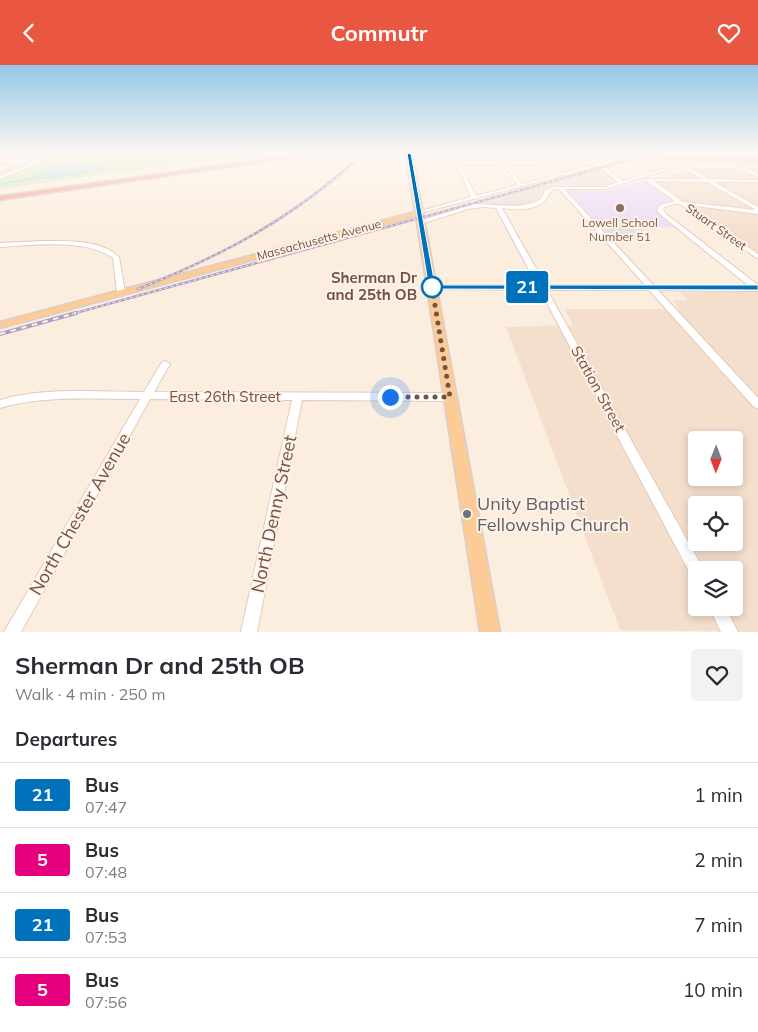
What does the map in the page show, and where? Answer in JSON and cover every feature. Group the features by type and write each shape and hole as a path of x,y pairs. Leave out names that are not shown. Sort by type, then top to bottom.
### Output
{"highway":[{"path":"0,193 94,180"},
{"path":"0,197 122,180"}],"main road":[{"path":"413,180 490,632"},
{"name":"Massachusetts Avenue","path":"0,325 121,292 420,217"}],"street":[{"path":"466,180 474,198"},
{"path":"517,180 521,186"},
{"name":"Massachusetts Avenue","path":"420,217 474,198 540,180"},
{"path":"619,180 622,183"},
{"path":"420,217 478,206 499,208 533,205 543,200 547,190 559,187 597,189 630,180"},
{"name":"Stuart Street","path":"650,180 758,257"},
{"path":"676,180 758,181"},
{"path":"708,181 758,211"},
{"path":"559,187 758,404"},
{"path":"757,288 661,212 660,208 664,205 680,203 758,211"},
{"name":"Station Street","path":"499,208 691,561"},
{"path":"0,245 90,245 108,250 116,257 121,292"},
{"path":"432,287 757,288"},
{"name":"North Chester Avenue","path":"12,632 148,397 165,364"},
{"name":"East 26th Street","path":"0,404 16,399 74,395 148,397 450,397"},
{"name":"North Denny Street","path":"250,632 298,397"},
{"path":"721,616 730,632"}],"shaded area":[{"path":"559,180 617,182 594,188 566,185 548,187 542,191 539,199 533,203 513,207 470,205"},
{"path":"679,180 758,180 758,253 655,182 681,182"},
{"name":"Lowell School Number 51","path":"636,182 647,182 672,200 660,204 656,210 675,227 638,227 645,234 609,235 567,190 603,191"},
{"path":"679,291 758,292 758,632 620,630 506,327 573,325 564,309 680,309 673,301 688,300"}],"green space":[{"path":"0,180 59,180 0,189"},
{"path":"610,220 647,220 649,222 644,225 628,224 634,231 609,231 601,225 614,224"}],"railway":[{"path":"138,289 229,248 284,216 333,180"},
{"path":"72,314 555,180"},
{"path":"0,334 76,313"}],"bus line":[{"name":"21","path":"414,180 432,287 758,288"}],"place":[{"name":"Lowell School Number 51","path":"620,208"},
{"name":"Sherman Dr and 25th OB","path":"432,287"},
{"name":"Unity Baptist Fellowship Church","path":"467,514"}],"route":[{"path":"390,397 450,397 432,287"}]}
